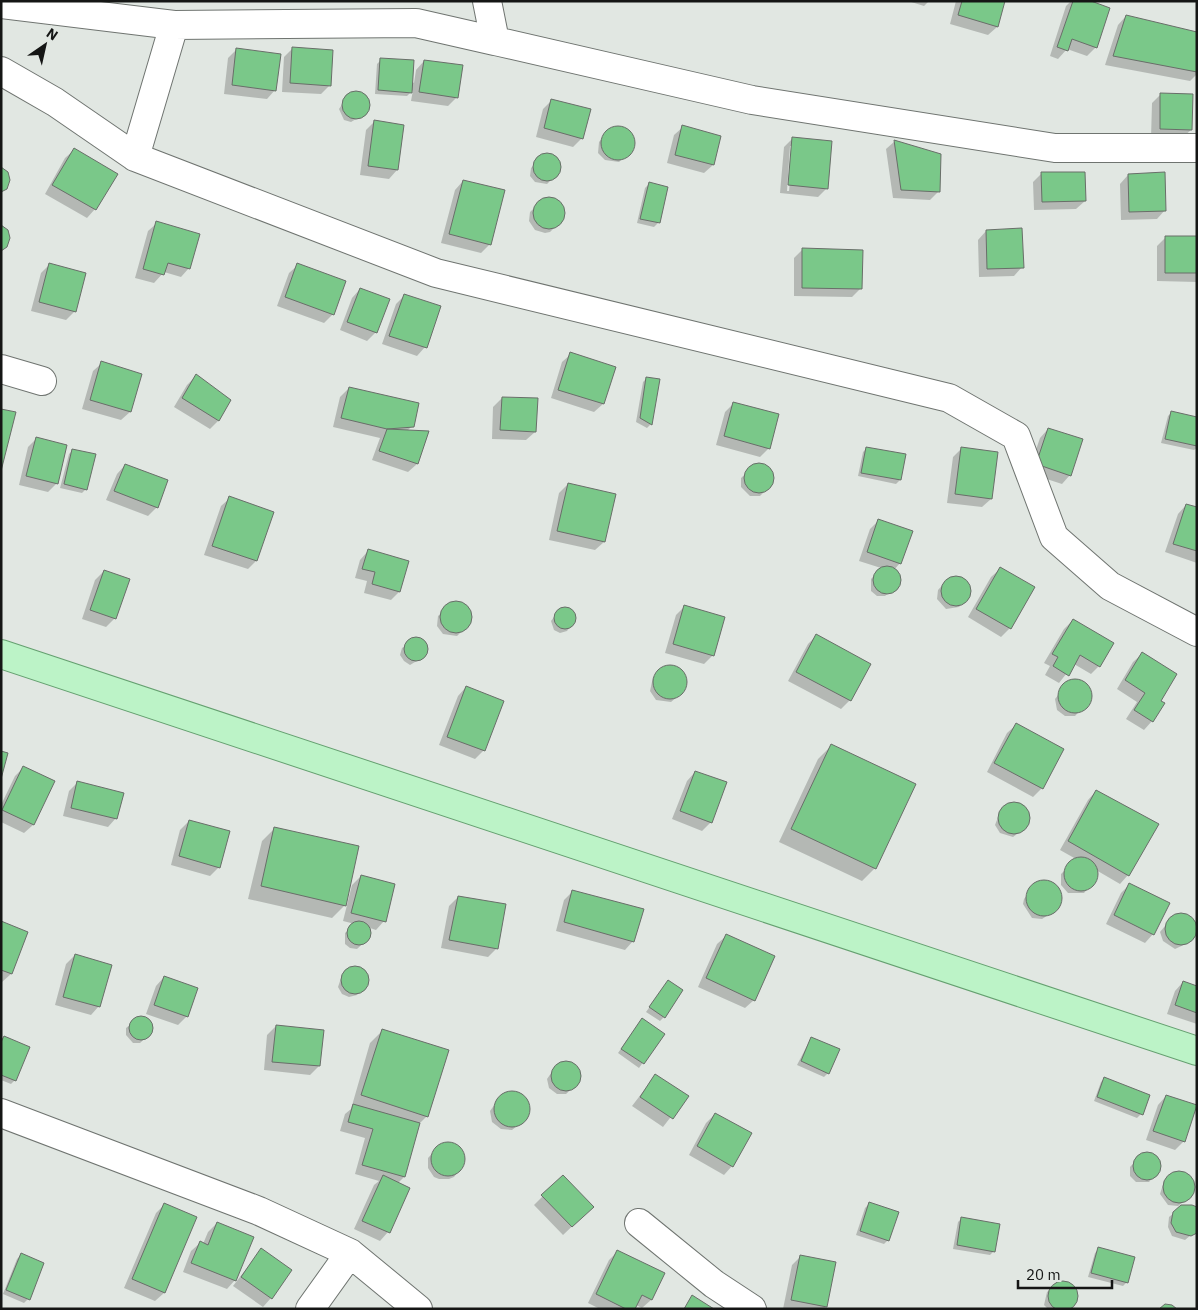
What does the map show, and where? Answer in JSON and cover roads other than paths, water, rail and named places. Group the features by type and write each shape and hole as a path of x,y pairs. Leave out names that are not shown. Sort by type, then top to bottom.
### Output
{"main road":[{"path":"1,654 1197,1051"}],"street":[{"path":"487,1 496,41"},
{"path":"1,4 174,25 416,23 752,100 1056,148 1197,148"},
{"path":"135,157 174,25"},
{"path":"1,72 55,102 135,157 436,273 949,398 1016,436 1054,537 1110,586 1197,632"},
{"path":"1,369 42,381"},
{"path":"1,1113 259,1210 350,1253 418,1309"},
{"path":"639,1223 714,1284 752,1309"},
{"path":"310,1309 350,1253"}]}
